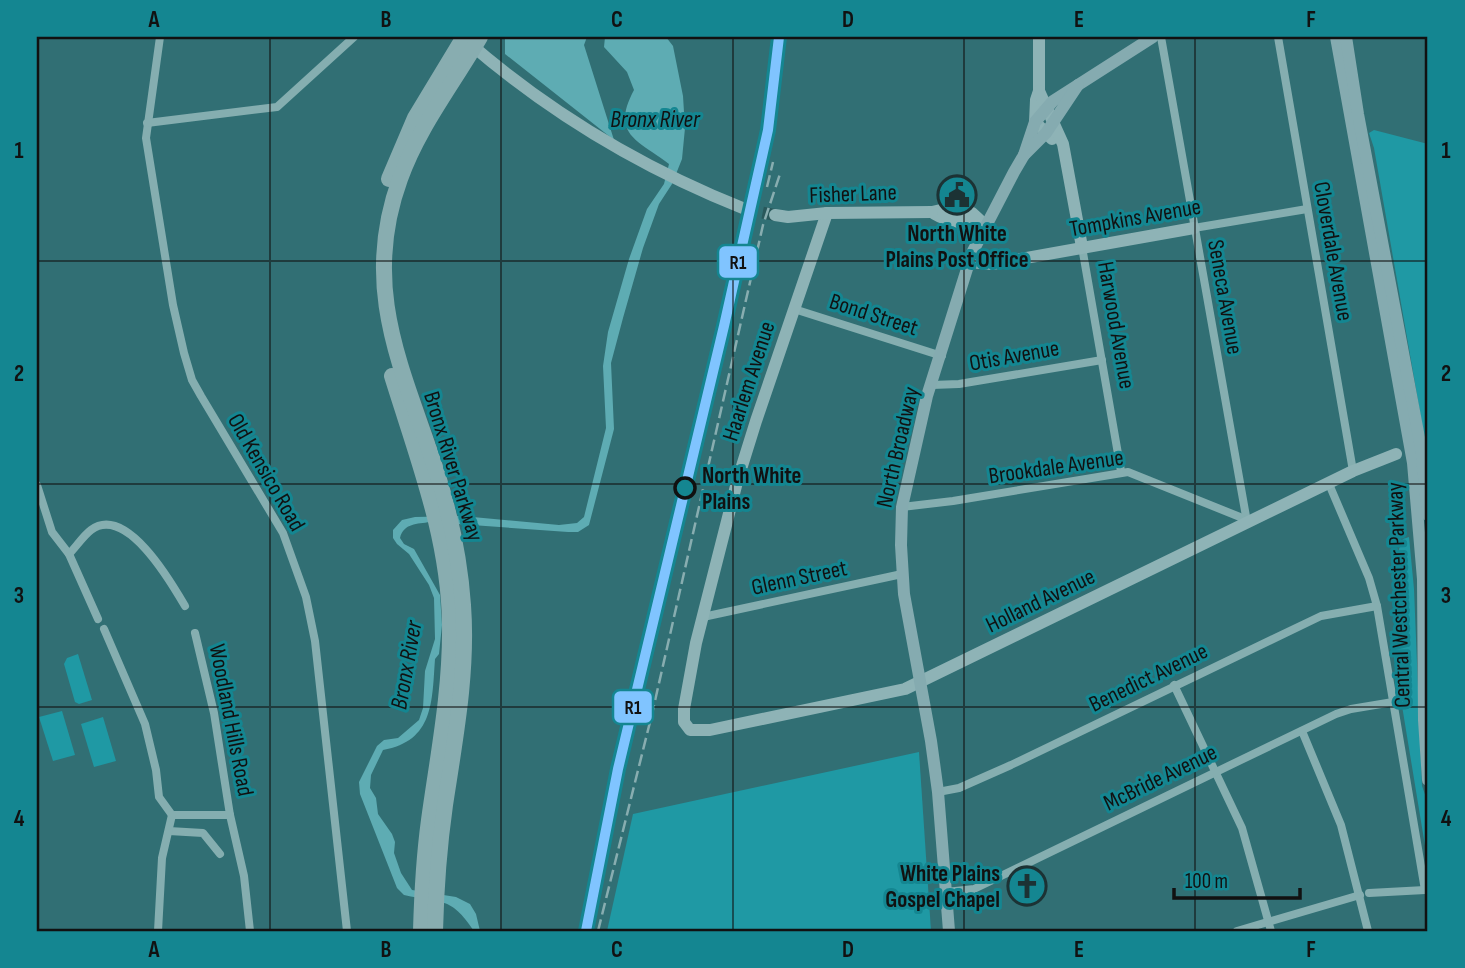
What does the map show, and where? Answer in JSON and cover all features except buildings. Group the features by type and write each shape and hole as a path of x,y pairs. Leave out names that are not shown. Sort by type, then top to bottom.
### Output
{"highway":[{"name":"Bronx River Parkway","path":"421,931 429,907 428,828 450,654 446,533 440,506 381,341 375,296 374,256 382,204 399,152 419,111 469,39"},
{"name":"Bronx River Parkway","path":"429,907 435,931"}],"main road":[{"name":"North Broadway","path":"1024,155 1035,122 1062,94 1153,37"},
{"name":"Central Westchester Parkway","path":"1336,37 1413,463 1422,566 1424,720 1428,780"},
{"name":"Central Westchester Parkway","path":"1346,37 1421,448 1428,515"},
{"name":"North Broadway","path":"949,931 938,792 904,594 902,507 916,439 969,262 985,225 1024,155 1053,123 1078,85"}],"street":[{"name":"Old Kensico Road","path":"160,37 146,138 173,305 192,380 283,533 306,597 315,641 347,931"},
{"path":"147,123 277,107 354,37"},
{"path":"1039,37 1039,91 1035,122 1053,123 1063,144"},
{"name":"Seneca Avenue","path":"1161,37 1247,522"},
{"name":"Cloverdale Avenue","path":"1278,37 1353,471"},
{"path":"469,39 575,124 636,159 745,209"},
{"name":"Harwood Avenue","path":"1039,91 1053,123 1064,130 1063,144 1121,471"},
{"name":"Fisher Lane","path":"775,215 788,217 827,213 932,212 945,209 972,213 985,225"},
{"name":"Tompkins Avenue","path":"969,262 992,264 1307,209"},
{"name":"Haarlem Avenue","path":"686,727 684,709 703,617 737,482 827,213"},
{"name":"Bond Street","path":"794,309 942,356"},
{"name":"Otis Avenue","path":"932,385 959,384 1101,360"},
{"name":"Holland Avenue","path":"686,727 698,732 905,689 1353,471 1396,454"},
{"name":"Brookdale Avenue","path":"902,507 953,502 1121,471 1134,473 1240,516 1247,522"},
{"path":"1329,484 1369,578 1377,606 1425,890 1369,893"},
{"path":"37,485 52,532 69,554 98,619"},
{"path":"69,554 92,529 105,524 114,525 125,530 146,549 186,606"},
{"name":"Glenn Street","path":"703,617 902,574"},
{"name":"Benedict Avenue","path":"938,792 959,789 1321,616 1377,606"},
{"path":"104,629 145,724 156,770 159,797 172,815 162,858 158,931"},
{"name":"Woodland Hills Road","path":"195,633 214,713 230,815 244,876 250,931"},
{"path":"1174,685 1248,844 1271,931"},
{"name":"McBride Avenue","path":"946,892 974,889 1351,709 1393,702"},
{"path":"1302,731 1341,824 1368,931"},
{"name":"Woodland Hills Road","path":"172,815 230,815"},
{"path":"200,815 203,833 220,854"},
{"path":"169,831 203,833"},
{"path":"1237,931 1360,895"}],"shaded area":[{"path":"1374,130 1428,144 1428,458 1374,148 1369,133"},
{"path":"1409,537 1414,589 1422,786 1428,803 1428,864 1394,657 1396,639 1403,623 1399,549 1403,539"},
{"path":"78,654 92,700 79,704 75,702 64,664 67,658"},
{"path":"62,711 75,755 53,761 39,717"},
{"path":"103,717 116,761 94,767 81,724"},
{"path":"919,752 931,931 607,931 633,814"}],"water":[{"path":"505,37 587,37 584,45 614,140 505,54"},
{"name":"Bronx River","path":"605,37 666,37 673,46 683,96 685,128 682,159 672,184 659,204 643,248 611,363 614,429 589,525 578,532 568,532 430,522 408,527 400,538 404,544 414,549 440,595 442,625 439,654 435,659 433,690 427,717 412,738 383,750 371,775 370,788 376,798 378,814 395,842 394,853 401,873 412,890 456,897 470,904 476,914 480,931 474,931 466,919 451,906 404,895 397,888 360,794 359,782 377,746 384,740 398,738 419,720 423,708 425,671 435,639 434,598 429,585 409,554 393,538 393,530 402,520 415,517 462,516 559,525 577,523 584,517 606,428 603,366 608,332 647,209 664,184 669,164 638,142 626,127 627,105 634,90 627,72 604,47"}],"tunnel":[{"path":"745,209 775,215"}],"railway":[{"path":"767,187 773,162"},
{"path":"598,931 652,714 763,225 780,174"}],"transit line":[{"name":"R1","path":"586,931 618,769 768,130 779,37"}],"place":[{"name":"North White Plains Post Office","path":"957,195"},
{"name":"North White Plains","path":"685,488"},
{"name":"White Plains Gospel Chapel","path":"1027,886"}]}
